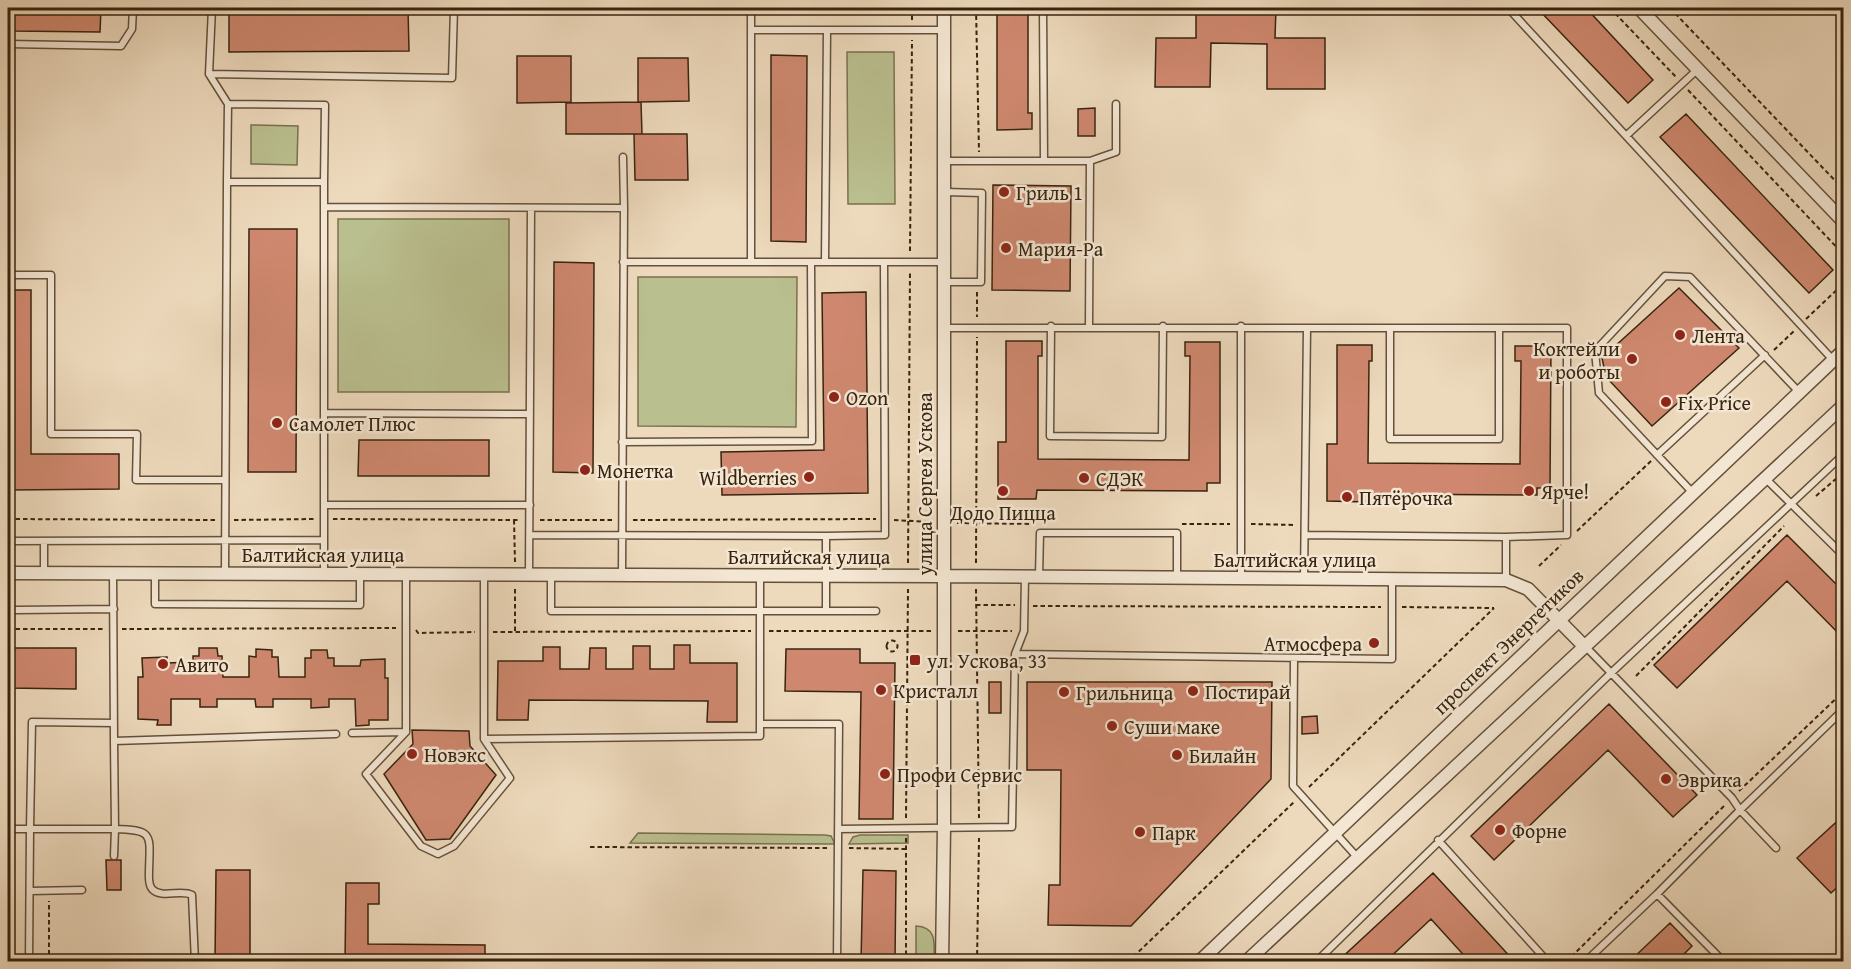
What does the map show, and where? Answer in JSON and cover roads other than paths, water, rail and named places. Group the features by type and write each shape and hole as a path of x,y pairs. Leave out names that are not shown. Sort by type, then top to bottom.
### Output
{"street":[{"name":"улица Сергея Ускова","path":"942,962 944,8"},
{"path":"1639,8 1844,222"},
{"name":"проспект Энергетиков","path":"1199,962 1844,350"},
{"path":"1246,962 1844,405"},
{"name":"Балтийская улица","path":"8,573 908,575 1506,580 1528,589 1584,646"}],"lane":[{"path":"8,44 121,46 132,29 133,8"},
{"path":"212,8 209,74 228,104 225,574"},
{"path":"209,74 452,78 454,8"},
{"path":"751,8 751,262"},
{"path":"1043,8 1044,161"},
{"path":"1508,8 1833,360"},
{"path":"751,30 944,30"},
{"path":"825,262 827,30"},
{"path":"1627,135 1698,69"},
{"path":"228,104 325,105 324,574"},
{"path":"945,160 1090,161 1116,152 1116,104"},
{"path":"622,575 623,157"},
{"path":"1089,326 1090,161"},
{"path":"227,182 324,182"},
{"path":"944,282 981,282 982,193 945,192"},
{"path":"324,207 624,208"},
{"path":"529,575 531,208"},
{"path":"623,262 944,262"},
{"path":"622,442 812,441 811,262"},
{"path":"530,535 885,535 884,262"},
{"path":"8,275 51,275 51,434 136,434 136,480 225,480"},
{"path":"1692,492 1599,393 1595,351 1665,276 1690,278 1799,392"},
{"path":"1051,326 1050,436 1162,437 1163,326"},
{"path":"944,328 1051,326 1567,328 1567,535 1506,537 1305,535"},
{"path":"1241,326 1241,578"},
{"path":"1304,579 1307,328"},
{"path":"1390,328 1390,439 1499,439 1499,328"},
{"path":"1657,454 1765,355"},
{"path":"324,413 530,414"},
{"path":"1316,962 1611,673 1844,454"},
{"path":"1764,478 1800,510 1844,556"},
{"path":"324,505 530,505"},
{"path":"1039,576 1040,533 1177,534 1177,578"},
{"path":"826,536 826,611"},
{"path":"1506,537 1506,580"},
{"path":"8,541 324,540"},
{"path":"44,541 44,573"},
{"path":"113,573 114,856"},
{"path":"155,574 155,604 360,605 360,574"},
{"path":"406,574 406,732 366,774 421,846 438,854 454,846 510,778 484,739 484,574"},
{"path":"551,575 551,611 876,611"},
{"path":"484,739 760,736 760,575"},
{"path":"838,829 1012,826 1015,654 1024,631 1025,577"},
{"path":"1015,654 1392,659 1392,579"},
{"path":"16,610 114,609"},
{"path":"1584,646 1732,798 1740,810 1776,848"},
{"path":"1294,658 1293,786 1357,857"},
{"path":"1585,962 1844,709"},
{"path":"29,962 32,722 114,723"},
{"path":"760,724 839,724 837,962"},
{"path":"352,733 406,732"},
{"path":"114,741 336,734"},
{"path":"8,829 140,830 150,840 149,882 153,889 158,893 192,895 195,962"},
{"path":"1438,840 1548,962"},
{"path":"30,891 82,890"},
{"path":"1657,894 1722,960 1720,962"}],"place":[{"name":"Гриль 1","path":"1004,192"},
{"name":"Мария-Ра","path":"1006,248"},
{"name":"Лента","path":"1680,335"},
{"name":"Коктейли и роботы","path":"1632,359"},
{"name":"Ozon","path":"834,397"},
{"name":"Fix Price","path":"1666,402"},
{"name":"Самолет Плюс","path":"277,423"},
{"name":"Монетка","path":"585,470"},
{"name":"Wildberries","path":"809,477"},
{"name":"СДЭК","path":"1084,478"},
{"name":"Додо Пицца","path":"1003,491"},
{"name":"Ярче!","path":"1529,491"},
{"name":"Пятёрочка","path":"1347,497"},
{"name":"Атмосфера","path":"1374,643"},
{"name":"ул. Ускова, 33","path":"915,660"},
{"name":"Авито","path":"163,664"},
{"name":"Кристалл","path":"881,690"},
{"name":"Постирай","path":"1193,691"},
{"name":"Грильница","path":"1064,692"},
{"name":"Суши маке","path":"1112,726"},
{"name":"Новэкс","path":"412,754"},
{"name":"Билайн","path":"1177,755"},
{"name":"Профи Сервис","path":"885,774"},
{"name":"Эврика","path":"1666,779"},
{"name":"Форне","path":"1500,830"},
{"name":"Парк","path":"1140,832"}]}
